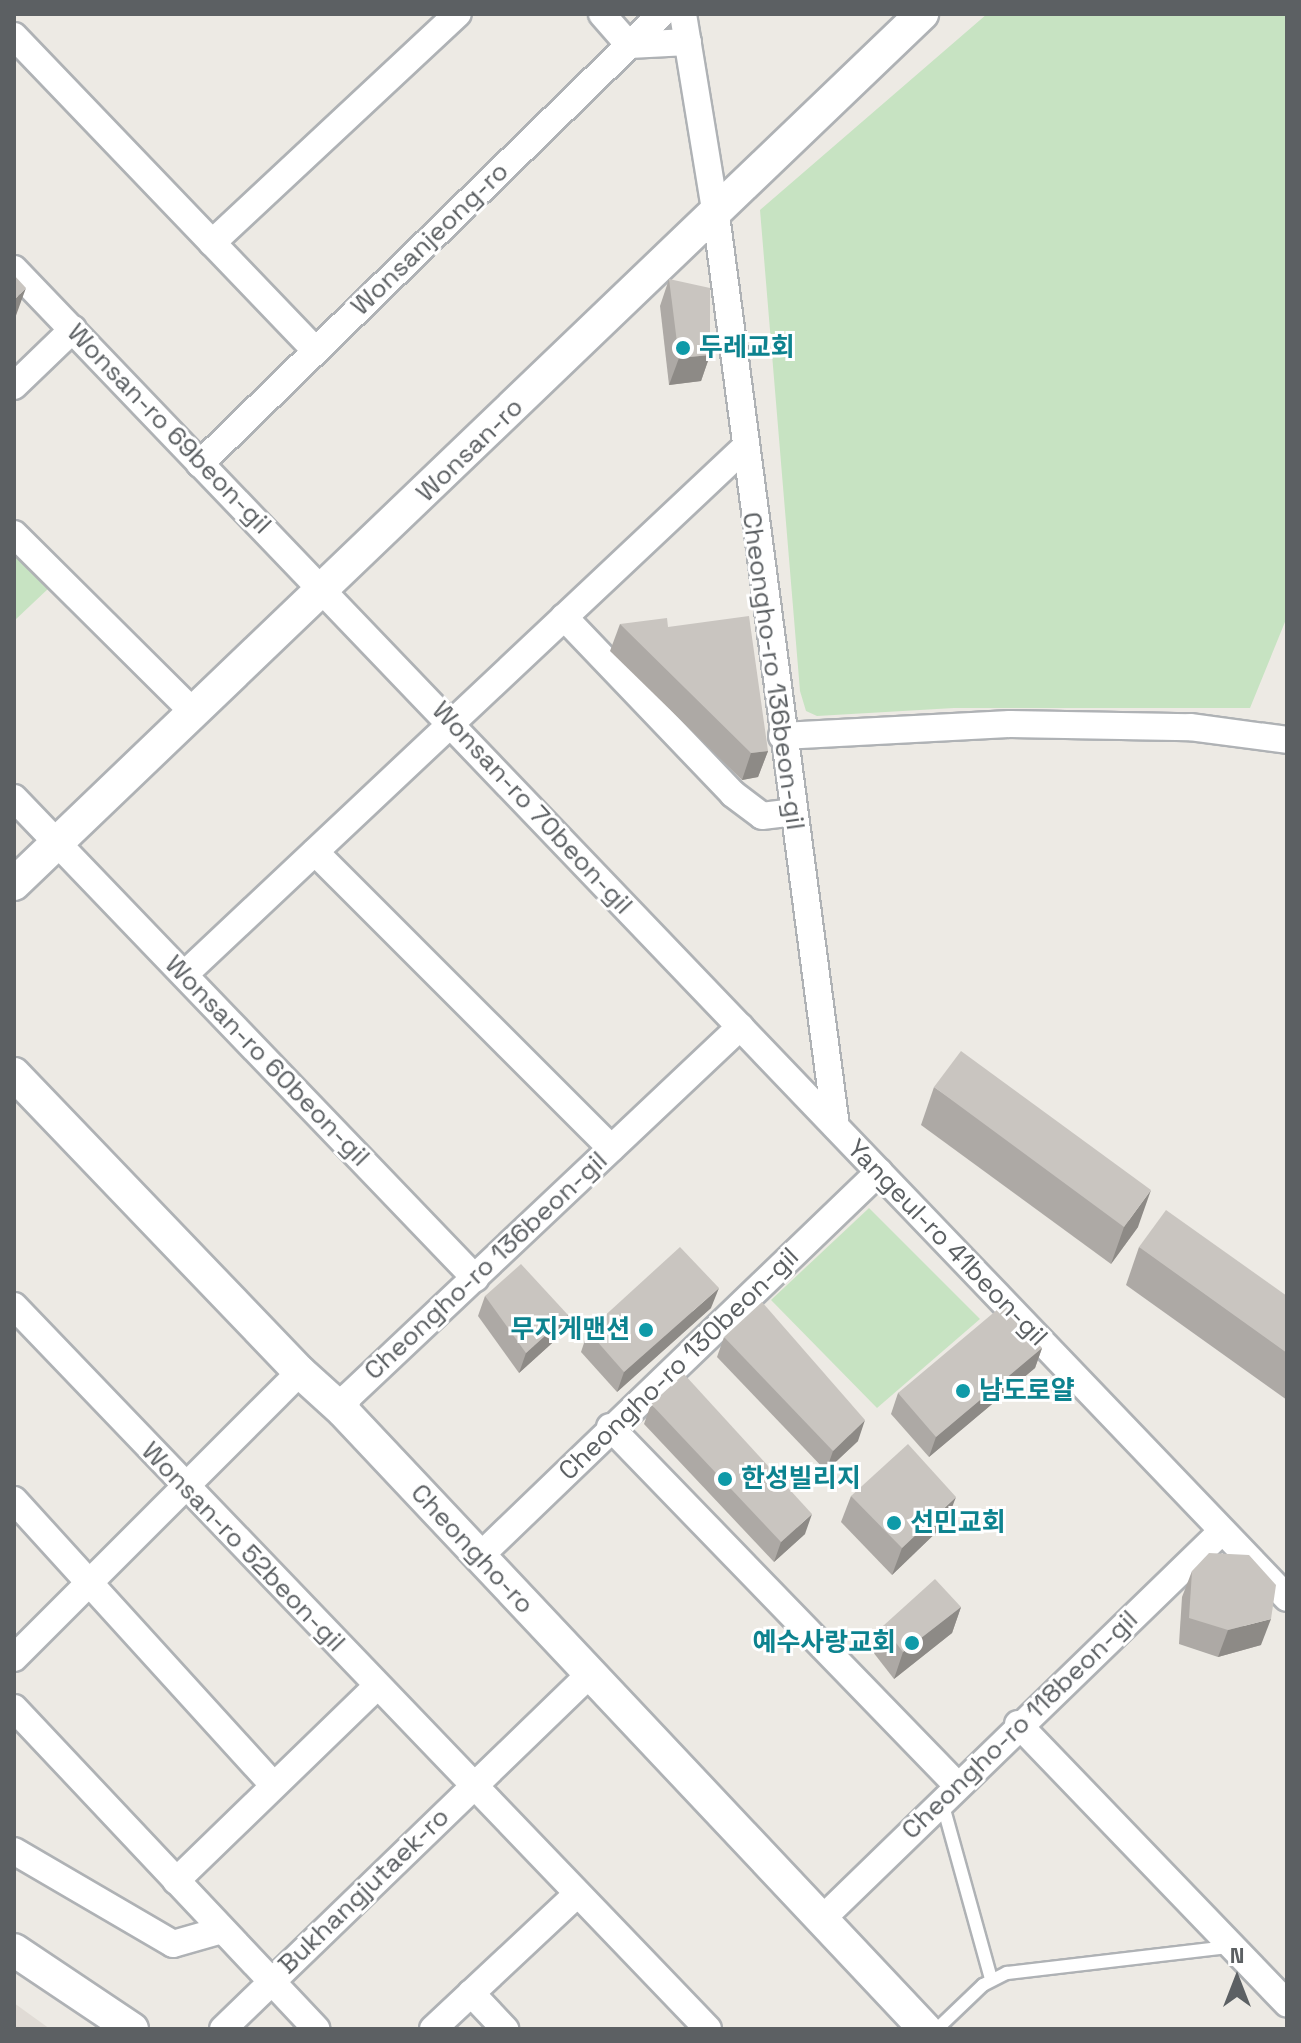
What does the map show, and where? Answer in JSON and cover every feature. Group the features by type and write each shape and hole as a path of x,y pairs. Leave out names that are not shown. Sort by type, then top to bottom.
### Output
{"street":[{"path":"212,243 458,14"},
{"path":"602,14 629,45 688,42"},
{"name":"Wonsanjeong-ro","path":"200,464 661,14"},
{"name":"Cheongho-ro 136beon-gil","path":"683,14 716,215 743,449 836,1126"},
{"name":"Wonsan-ro","path":"14,884 59,845 922,14"},
{"path":"14,36 316,351"},
{"name":"Wonsan-ro 69beon-gil","path":"14,269 324,589"},
{"path":"14,386 73,329"},
{"path":"185,974 743,449"},
{"path":"14,534 195,714"},
{"name":"Wonsan-ro 70beon-gil","path":"324,589 740,1027"},
{"path":"564,617 733,794 762,816 793,812"},
{"path":"782,736 1010,724 1190,727 1287,740"},
{"name":"Wonsan-ro 60beon-gil","path":"14,798 475,1278"},
{"path":"315,852 611,1148"},
{"name":"Cheongho-ro 136beon-gil","path":"343,1411 349,1396 740,1027"},
{"name":"Yangeul-ro 41beon-gil","path":"740,1027 1287,1598"},
{"name":"Cheongho-ro","path":"14,1074 300,1372 343,1411 925,2029"},
{"name":"Cheongho-ro 130beon-gil","path":"480,1556 610,1427 879,1172"},
{"name":"Wonsan-ro 52beon-gil","path":"14,1306 576,1895 708,2029"},
{"path":"14,1658 188,1489 300,1372"},
{"path":"610,1427 949,1792"},
{"path":"14,1500 273,1785"},
{"name":"Cheongho-ro 118beon-gil","path":"820,1921 1018,1724 1222,1531"},
{"name":"Bukhangjutaek-ro","path":"14,1708 270,1981 589,1675"},
{"path":"176,1881 377,1686"},
{"path":"1018,1724 1287,2004"},
{"path":"14,1851 173,1944 222,1930"},
{"path":"433,2029 576,1895"},
{"path":"14,1950 132,2029"},
{"path":"223,2029 270,1981 317,2029"},
{"path":"471,1993 505,2029"}],"lane":[{"path":"949,1792 991,1979"},
{"path":"937,2029 991,1979 1230,1947"}],"shaded area":[{"path":"14,2003 50,2029 14,2029"}],"green space":[{"path":"987,14 1287,14 1287,617 1250,708 954,708 817,716 806,711 800,691 760,210"},
{"path":"14,549 50,587 14,621"},
{"path":"869,1208 980,1319 877,1408 771,1300"}],"building":[{"path":"14,275 26,288 14,300"},
{"path":"669,279 710,288 710,355 679,358"},
{"path":"749,616 768,751 751,753 620,624 667,618 668,627"},
{"path":"961,1051 1151,1190 1124,1227 934,1087"},
{"path":"1166,1210 1287,1296 1287,1353 1139,1247"},
{"name":"무지게맨션","path":"680,1247 719,1288 624,1372 588,1331"},
{"path":"521,1264 568,1315 526,1353 485,1296"},
{"path":"762,1302 865,1420 833,1451 724,1337"},
{"name":"남도로얄","path":"1004,1304 1042,1348 936,1437 898,1393"},
{"path":"684,1374 812,1514 781,1542 651,1404"},
{"path":"908,1444 956,1497 902,1548 851,1496"},
{"path":"1209,1553 1249,1555 1276,1585 1271,1619 1228,1630 1189,1618 1192,1571"},
{"path":"935,1579 961,1607 903,1652 883,1626"}],"place":[{"name":"두레교회","path":"683,348"},
{"name":"무지게맨션","path":"646,1330"},
{"name":"남도로얄","path":"963,1391"},
{"name":"한성빌리지","path":"725,1479"},
{"name":"선민교회","path":"894,1523"},
{"name":"예수사랑교회","path":"912,1643"}]}
